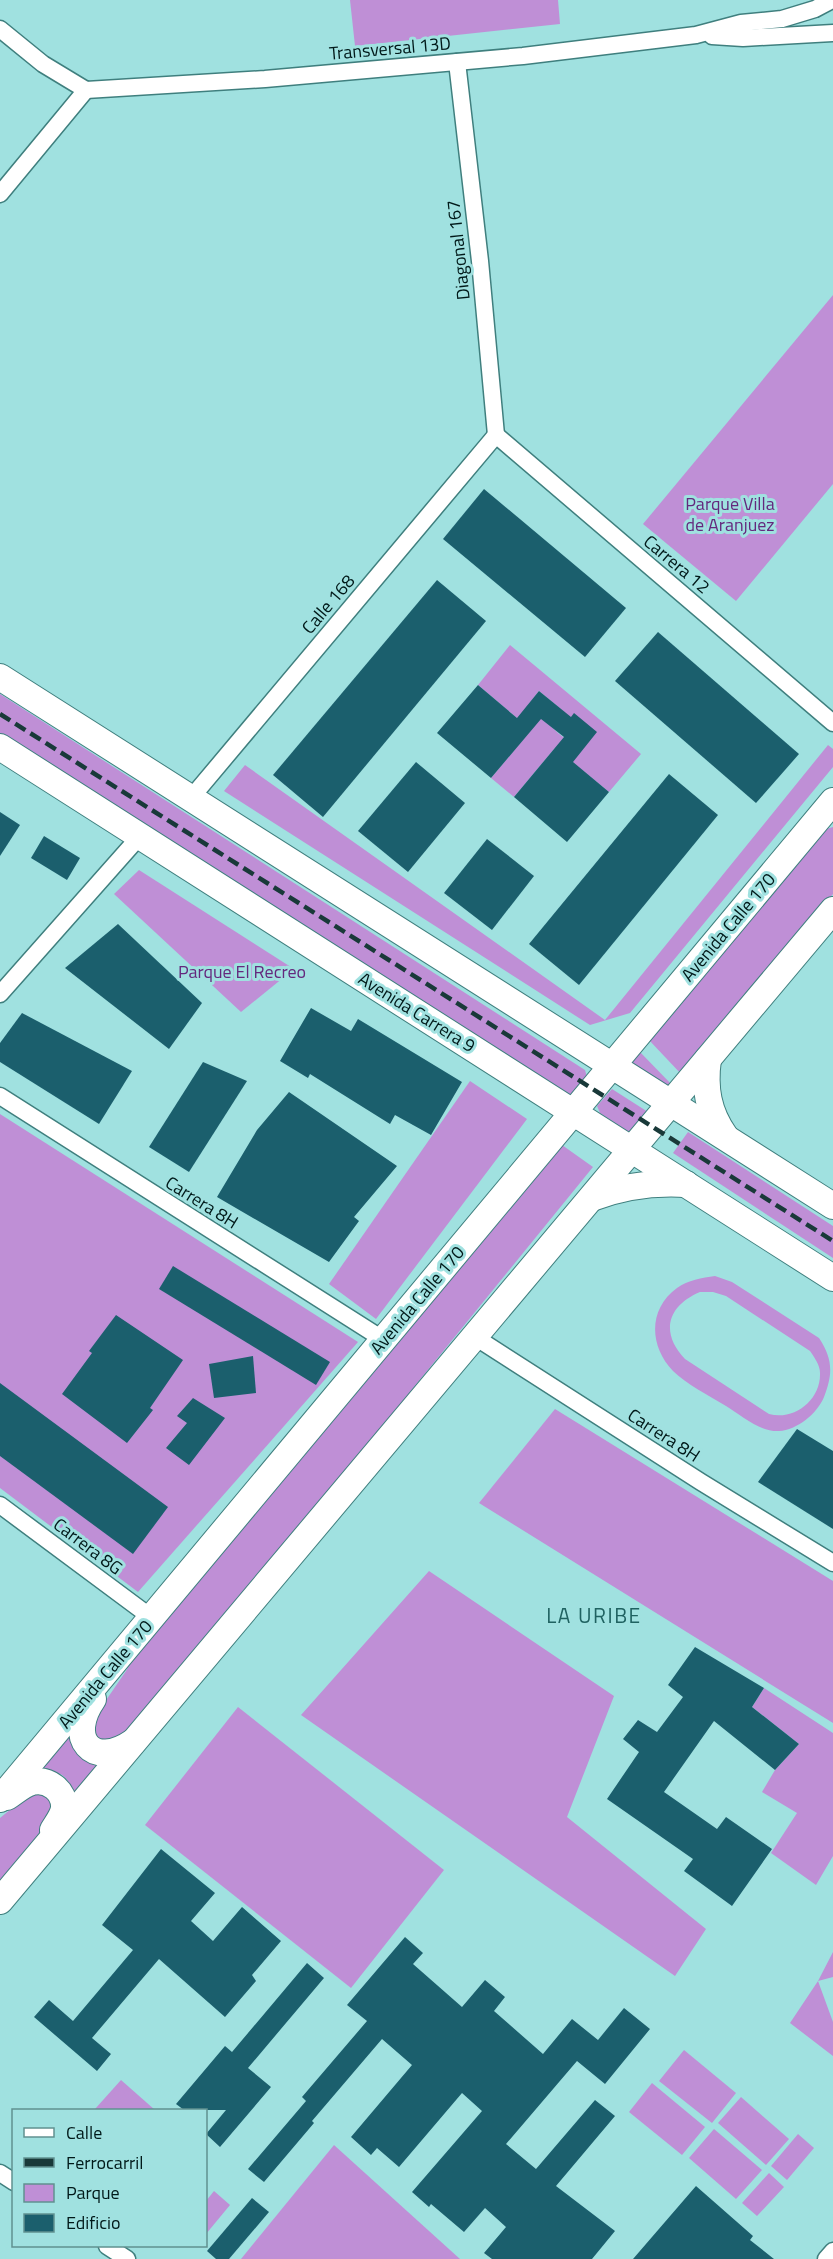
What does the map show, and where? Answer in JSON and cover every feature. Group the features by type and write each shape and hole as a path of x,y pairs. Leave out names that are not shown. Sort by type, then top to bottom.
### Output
{"main road":[{"path":"0,677 833,1206"},
{"name":"Avenida Carrera 9","path":"0,747 833,1278"},
{"name":"Avenida Calle 170","path":"0,1800 833,801"},
{"path":"796,846 816,826 833,820"},
{"path":"6,1894 833,910"},
{"path":"708,1059 706,1075 708,1103 715,1121 725,1136"},
{"path":"591,1198 644,1184 686,1184"},
{"path":"129,1646 87,1707 81,1727 87,1744 98,1752 107,1754 115,1752 135,1741"},
{"path":"0,1800 32,1782 43,1782 52,1785 63,1798 64,1809 59,1821 6,1894"}],"street":[{"path":"832,1 824,13 824,20 833,33"},
{"path":"696,34 741,23 782,19 832,1"},
{"path":"0,29 43,64 86,90 0,194"},
{"path":"696,34 743,38 833,33"},
{"name":"Transversal 13D","path":"86,90 265,79 457,62 696,34"},
{"name":"Diagonal 167","path":"457,62 480,261 496,435"},
{"name":"Carrera 12","path":"496,435 833,723"},
{"name":"Calle 168","path":"191,798 496,435"},
{"path":"0,994 140,836"},
{"name":"Carrera 8H","path":"0,1096 384,1340"},
{"name":"Carrera 8H","path":"475,1337 701,1482 833,1563"},
{"name":"Carrera 8G","path":"0,1505 152,1618"},
{"path":"109,2247 127,2259"},
{"path":"826,2259 833,2251"}],"green space":[{"path":"350,0 558,0 560,24 355,46"},
{"name":"Parque Villa de Aranjuez","path":"833,295 833,484 736,601 643,524"},
{"path":"510,645 641,754 609,792 555,748 514,797 491,778 531,730 478,685","holes":["539,691 562,710 581,751 558,733 529,704"]},
{"path":"0,694 585,1070 587,1077 575,1094 568,1095 0,735"},
{"path":"828,745 833,749 833,767 630,1013 590,1025 224,791 245,765 605,1020"},
{"path":"833,827 833,894 683,1076 648,1039 823,830"},
{"name":"Parque El Recreo","path":"139,870 294,969 241,1012 114,894"},
{"path":"639,1051 674,1087 671,1091 632,1069 631,1061"},
{"path":"470,1081 527,1119 376,1319 329,1284"},
{"path":"612,1089 648,1112 633,1132 626,1131 600,1113 597,1106"},
{"path":"0,1114 358,1342 138,1592 0,1488"},
{"path":"688,1132 833,1226 833,1258 673,1153"},
{"path":"562,1145 593,1167 414,1387 373,1443 129,1732 99,1745 87,1728 126,1671 140,1644"},
{"path":"715,1276 732,1282 819,1338 824,1346 829,1360 830,1374 824,1397 817,1409 806,1420 793,1428 772,1431 757,1426 685,1381 673,1371 659,1350 655,1328 661,1306 681,1285","holes":["700,1292 713,1292 726,1296 810,1351 819,1367 819,1383 811,1400 804,1406 788,1414 769,1414 685,1359 677,1349 670,1330 674,1312 689,1298"]},
{"path":"555,1409 833,1581 833,1723 479,1503"},
{"path":"429,1571 614,1696 567,1817 706,1929 675,1976 301,1715"},
{"path":"764,1688 833,1733 833,1856 816,1885 771,1853 797,1813 762,1792 775,1770 799,1744 752,1707"},
{"path":"238,1707 444,1870 351,1988 145,1825"},
{"path":"69,1729 70,1738 80,1755 90,1762 105,1767 76,1800 62,1775 52,1772 35,1773"},
{"path":"34,1790 54,1799 53,1815 18,1861 0,1890 0,1818"},
{"path":"833,1952 833,1977 818,1981"},
{"path":"818,1981 833,2022 833,2056 790,2023"},
{"path":"684,2050 736,2093 712,2123 659,2081"},
{"path":"121,2080 154,2109 95,2109"},
{"path":"652,2083 705,2127 682,2155 629,2112"},
{"path":"741,2097 789,2139 766,2165 718,2123"},
{"path":"714,2129 762,2170 736,2199 689,2158"},
{"path":"798,2134 814,2148 787,2180 771,2166"},
{"path":"334,2145 460,2259 241,2259"},
{"path":"769,2173 784,2187 757,2216 742,2203"},
{"path":"214,2191 230,2205 207,2233 207,2200"}],"building":[{"path":"484,489 626,608 585,657 443,539"},
{"path":"437,580 486,621 323,817 273,775"},
{"path":"658,632 799,754 756,803 615,681"},
{"path":"478,685 517,718 539,691 571,717 574,713 597,732 573,762 609,792 567,842 514,797 564,737 541,719 491,778 437,733"},
{"path":"416,762 465,803 408,872 358,831"},
{"path":"669,774 718,815 579,985 529,944"},
{"path":"0,812 20,825 0,856"},
{"path":"44,836 80,858 67,880 31,858"},
{"path":"487,839 534,876 492,930 444,893"},
{"path":"118,924 202,1003 169,1049 65,968"},
{"path":"311,1008 351,1031 358,1019 462,1082 431,1135 395,1115 390,1124 310,1074 308,1078 280,1061"},
{"path":"22,1013 132,1071 99,1124 0,1062 0,1043"},
{"path":"203,1062 247,1081 189,1172 149,1147"},
{"path":"289,1092 397,1166 354,1217 359,1221 329,1262 217,1197 257,1130"},
{"path":"173,1266 330,1362 316,1385 159,1289"},
{"path":"116,1315 183,1360 150,1408 153,1410 127,1443 62,1394 92,1353 89,1351"},
{"path":"253,1356 256,1393 214,1398 209,1364"},
{"path":"0,1383 168,1507 133,1554 0,1456"},
{"path":"193,1398 225,1418 189,1465 166,1448 187,1423 177,1416"},
{"path":"797,1429 833,1451 833,1529 758,1482"},
{"path":"695,1647 764,1688 752,1707 799,1744 775,1770 714,1721 664,1792 717,1829 726,1817 772,1849 732,1906 684,1871 693,1859 607,1799 639,1752 623,1739 638,1720 657,1732 683,1697 668,1685"},
{"path":"161,1849 215,1893 191,1921 213,1941 242,1907 281,1941 252,1975 256,1981 225,2017 159,1959 92,2038 111,2054 97,2071 34,2017 49,2000 73,2021 133,1950 102,1925"},
{"path":"405,1937 423,1953 413,1964 462,2007 485,1980 505,1997 494,2011 543,2054 572,2019 598,2040 624,2008 650,2029 605,2084 577,2061 506,2144 536,2169 595,2100 615,2116 556,2186 615,2231 592,2259 492,2259 484,2253 506,2227 485,2208 464,2232 431,2204 429,2207 412,2192 482,2111 462,2093 399,2167 377,2148 371,2155 351,2137 412,2065 382,2039 312,2121 314,2123 264,2182 248,2169 306,2101 302,2097 367,2021 347,2005"},
{"path":"307,1963 324,1978 248,2068 271,2087 220,2147 207,2133 226,2110 183,2109 176,2104 225,2046 232,2052"},
{"path":"696,2186 753,2236 750,2240 774,2259 633,2259"},
{"path":"252,2198 269,2212 229,2259 216,2259 207,2251"}],"railway":[{"path":"0,714 833,1241"}],"district":[{"name":"LA URIBE","path":"594,1615"}]}
